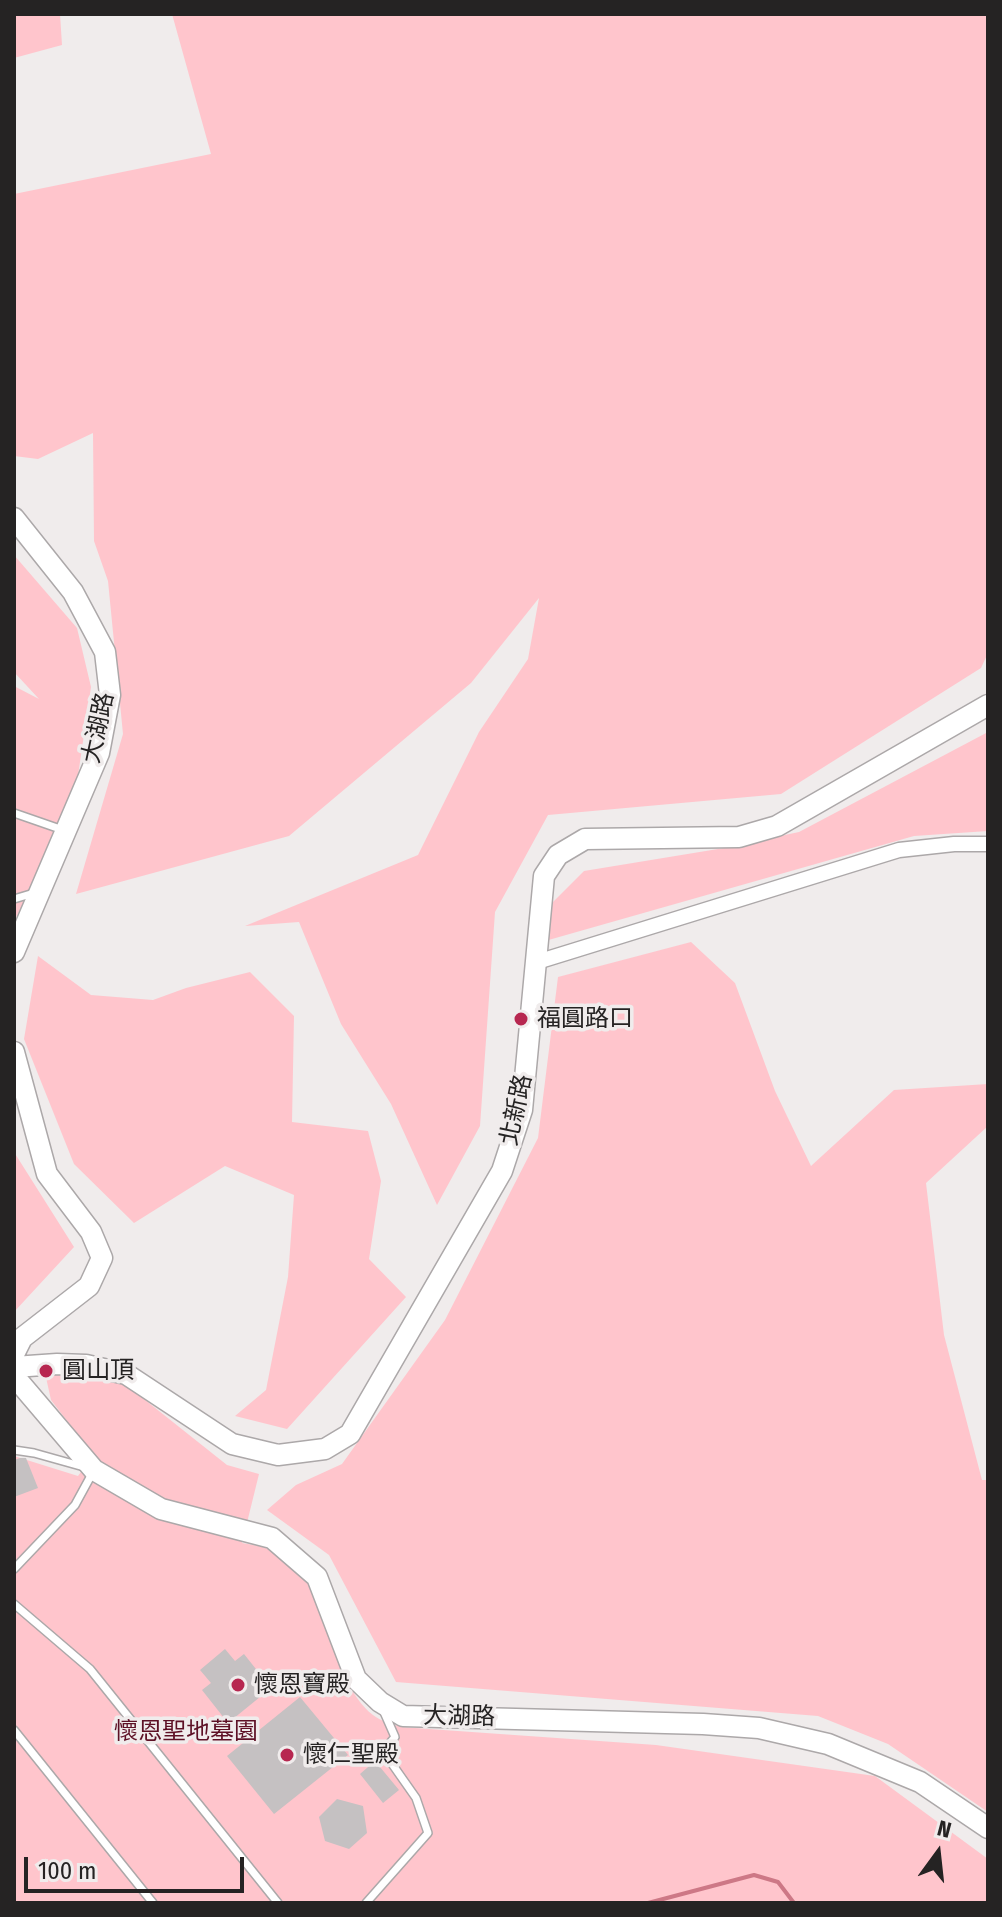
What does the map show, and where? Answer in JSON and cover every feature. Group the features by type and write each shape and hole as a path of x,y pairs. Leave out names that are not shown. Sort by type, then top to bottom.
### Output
{"street":[{"name":"大湖路","path":"14,518 73,592 105,652 110,695 99,753 14,952"},
{"name":"北新路","path":"14,1367 86,1365 126,1374 232,1444 278,1455 325,1449 350,1434 502,1171 522,1110 544,876 558,855 585,839 739,837 777,826 988,705"},
{"path":"537,962 899,850 988,844"},
{"path":"14,1052 47,1174 91,1232 102,1258 89,1286 22,1338 14,1354"},
{"name":"大湖路","path":"14,1376 94,1470 161,1509 272,1538 317,1577 356,1679 380,1702 403,1716 759,1728 828,1744 920,1782 988,1828"}],"lane":[{"path":"14,813 65,831"},
{"path":"14,899 40,891"},
{"path":"14,1450 94,1470 75,1505 14,1569"},
{"path":"14,1604 90,1669 278,1903"},
{"path":"366,1903 428,1833 416,1798 383,1751 395,1737 380,1702"},
{"path":"14,1730 153,1903"}],"green space":[{"path":"14,14 60,14 62,45 14,58"},
{"path":"172,14 988,14 988,653 981,668 781,794 548,815 495,912 480,1126 437,1205 391,1104 341,1024 299,922 245,926 418,855 479,732 528,659 539,598 471,683 289,836 76,894 123,734 108,581 94,541 93,433 38,459 14,456 14,194 211,154"},
{"path":"14,555 77,628 91,687 75,796 60,833 14,921 14,686 39,699 14,672"},
{"path":"988,732 988,831 914,836 545,941 552,903 584,871 799,832"},
{"path":"691,942 735,983 775,1091 811,1166 894,1090 988,1084 988,1126 926,1183 944,1335 982,1480 988,1480 988,1812 888,1744 818,1716 396,1682 329,1555 267,1510 296,1485 342,1464 445,1320 538,1138 558,977"},
{"path":"38,956 91,995 153,1000 250,972 294,1016 292,1122 368,1131 381,1181 369,1259 406,1297 287,1429 235,1416 266,1390 288,1277 294,1195 225,1166 134,1223 74,1164 24,1039"},
{"path":"14,1152 74,1247 14,1312"},
{"name":"懷恩聖地墓園","path":"45,1373 96,1374 125,1384 227,1465 259,1474 242,1543 274,1551 297,1568 321,1610 347,1679 358,1699 379,1719 401,1727 656,1745 875,1776 988,1859 988,1903 14,1903 14,1456 78,1476 93,1455 51,1400"}],"building":[{"path":"26,1458 38,1488 14,1497 14,1460"},
{"name":"懷恩寶殿","path":"225,1649 235,1661 244,1654 271,1688 228,1723 202,1690 211,1683 200,1670"},
{"name":"懷仁聖殿","path":"300,1697 348,1755 274,1814 227,1756"},
{"path":"375,1761 399,1790 383,1803 360,1774"},
{"path":"337,1799 363,1806 367,1833 349,1849 325,1841 319,1817"}],"waterway":[{"path":"648,1903 754,1875 778,1882 794,1903"}],"place":[{"name":"福圓路口","path":"521,1019"},
{"name":"圓山頂","path":"46,1371"},
{"name":"懷恩寶殿","path":"238,1685"},
{"name":"懷仁聖殿","path":"287,1755"}]}
